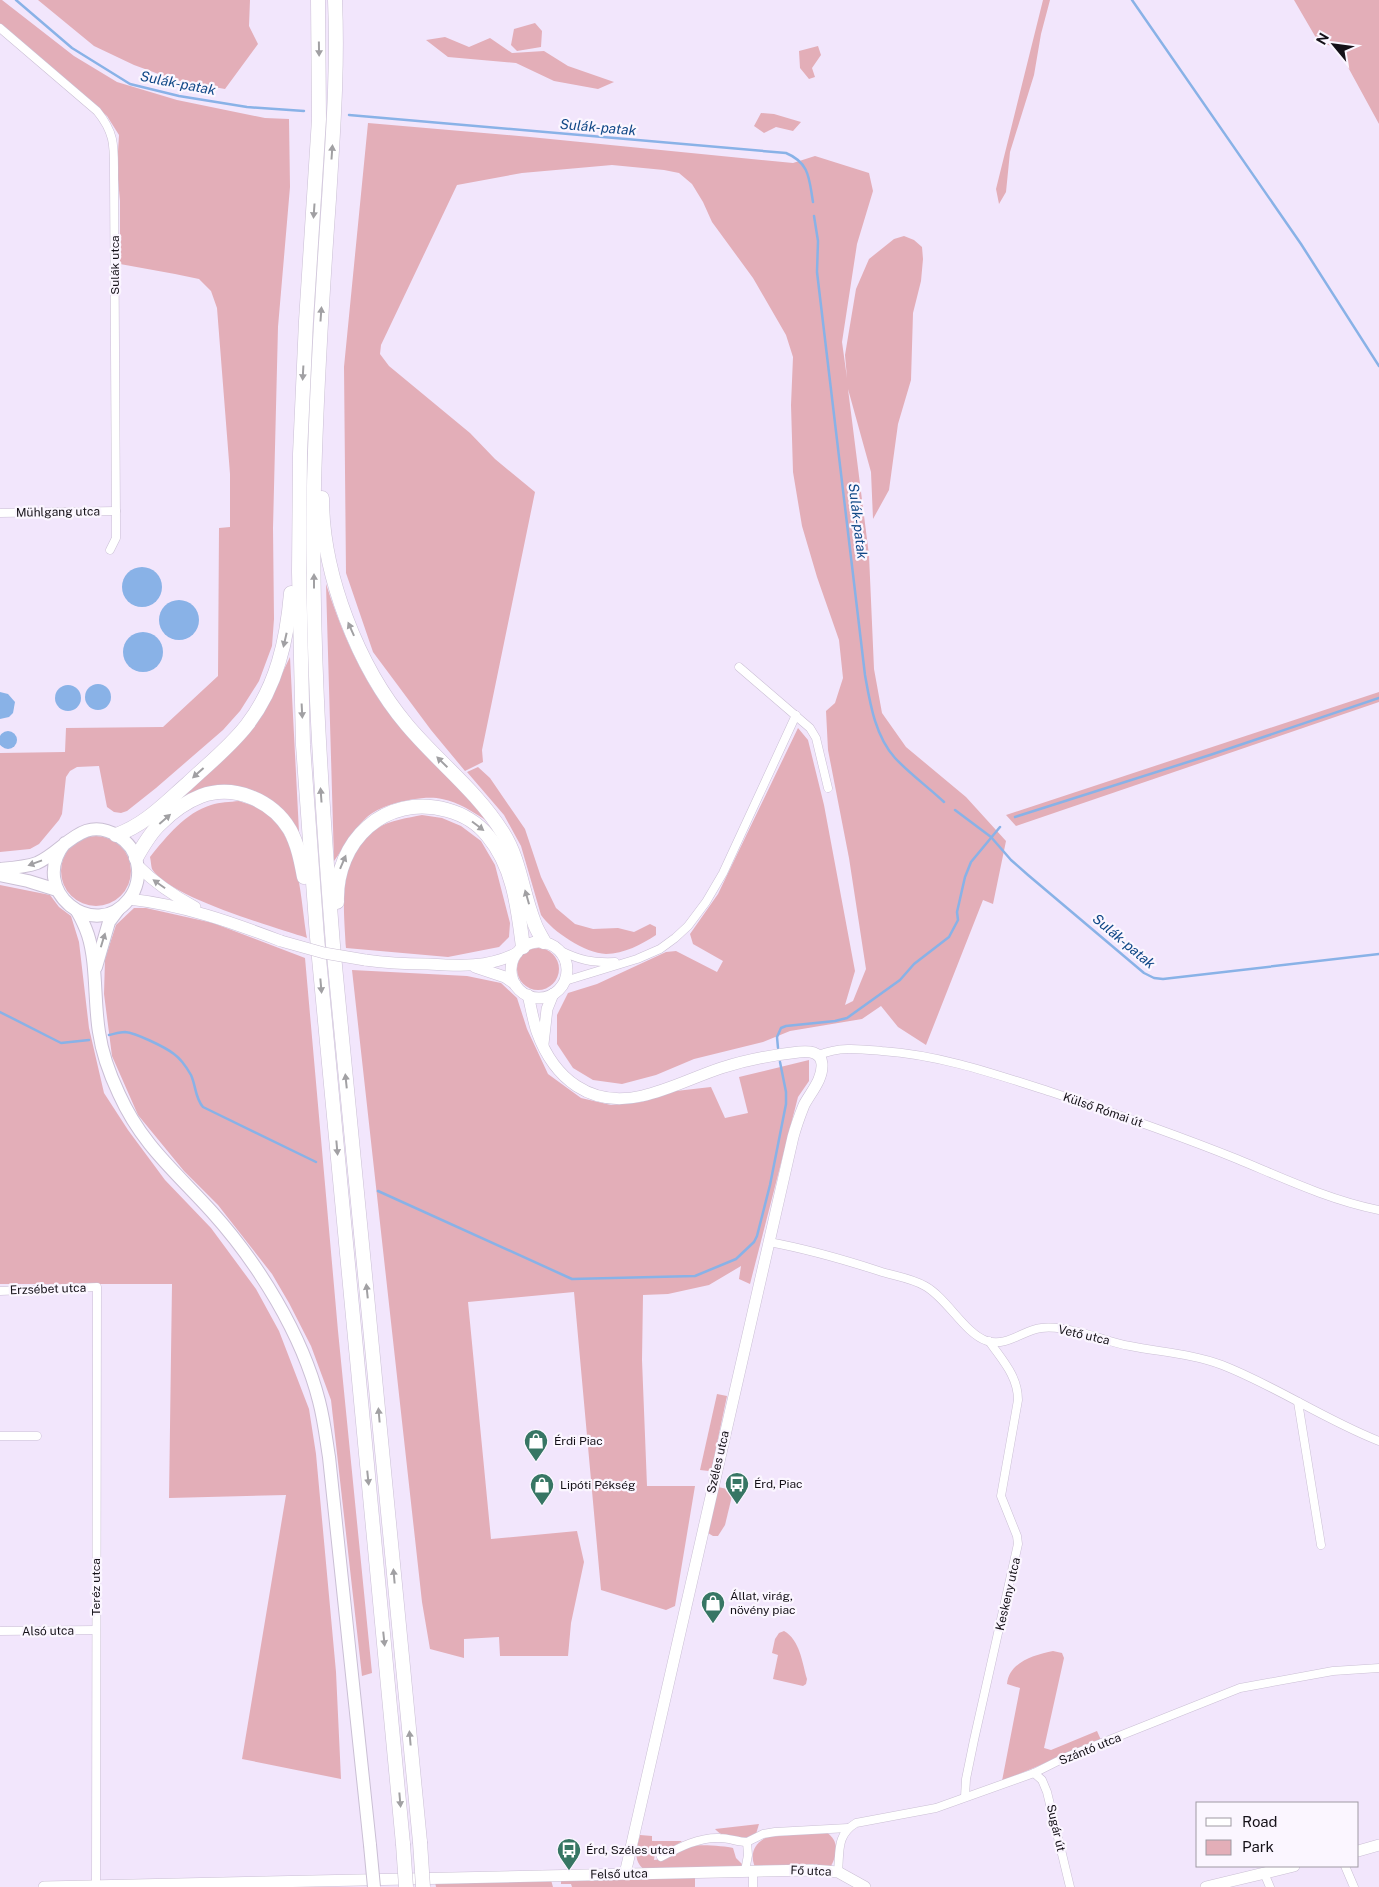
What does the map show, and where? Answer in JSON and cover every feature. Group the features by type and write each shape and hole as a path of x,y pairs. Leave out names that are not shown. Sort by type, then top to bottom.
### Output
{"highway":[{"path":"318,0 319,119 304,350 299,505 300,686 317,937 406,1887"},
{"path":"335,0 335,93 317,398 314,509 316,688 321,799 333,945 423,1887"},
{"path":"317,398 323,432 322,502 326,539 332,574 347,622 366,663 391,705 407,725 472,793 503,833 516,859 534,923 544,942"},
{"path":"116,835 141,823 221,752 247,725 268,691 282,654 288,625 299,505"},
{"path":"137,862 150,834 182,805 203,795 221,792 240,794 257,800 279,817 294,839 301,860 317,937"},
{"path":"333,945 338,918 339,875 341,866 353,844 368,826 381,817 423,806 439,808 463,816 483,829 493,842 507,866 520,921 520,950"}],"main road":[{"path":"0,869 37,863 74,836 86,831 98,830 116,835 128,844 137,862 137,883 129,899 119,908 109,922 94,975"},
{"path":"65,844 56,858 53,874 57,890 67,904 77,911 98,915 109,913 119,908"},
{"path":"0,875 57,890"},
{"path":"77,911 88,936 102,1048 126,1109 148,1144 212,1212 249,1257 266,1283 297,1342 316,1392 324,1423 329,1457 374,1887"}],"street":[{"name":"Sulák utca","path":"0,28 97,111 109,128 112,138 114,182 116,538 110,550"},
{"name":"Mühlgang utca","path":"0,513 116,511"},
{"path":"738,667 810,728 816,738 828,788"},
{"path":"565,981 645,956 660,949 688,926 706,902 722,873 796,715"},
{"path":"137,862 149,877 179,898 212,916"},
{"path":"129,899 172,905 212,916 281,941 324,953 386,963 471,966 505,959 537,942 544,942 577,959 598,963 624,962"},
{"path":"515,984 512,968 520,950"},
{"path":"471,966 505,977 528,995 545,997 553,994 565,981 567,964 559,950"},
{"path":"543,1044 547,1009 553,994"},
{"path":"528,995 537,1033 549,1057 567,1080 586,1092 612,1099 646,1095 723,1068 761,1058 806,1052 814,1052 819,1055"},
{"name":"Külső Római út","path":"819,1055 838,1049 865,1049 918,1054 965,1064 1122,1115 1311,1190 1379,1210"},
{"name":"Széles utca","path":"626,1874 793,1137 804,1105 818,1082 822,1063 819,1055"},
{"path":"769,1242 818,1252 909,1279 927,1287 943,1300 979,1337 989,1341"},
{"name":"Erzsébet utca","path":"0,1291 96,1287"},
{"name":"Teréz utca","path":"96,1287 96,1886"},
{"name":"Vető utca","path":"989,1341 1010,1340 1042,1327 1067,1329 1128,1346 1184,1355 1221,1365 1379,1441"},
{"name":"Keskeny utca","path":"965,1797 966,1779 974,1740 1018,1544 1017,1536 1002,1496 1018,1400 1018,1389 1010,1371 989,1341"},
{"path":"1298,1402 1321,1545"},
{"path":"0,1436 37,1436"},
{"name":"Alsó utca","path":"0,1632 96,1630"},
{"name":"Szántó utca","path":"848,1828 856,1823 936,1808 1034,1773 1064,1758 1240,1688 1333,1670 1379,1668"},
{"name":"Sugár út","path":"1034,1773 1042,1780 1047,1792 1070,1887"},
{"path":"753,1887 749,1871 747,1842 763,1834 775,1832 848,1828"},
{"path":"838,1872 841,1839 848,1828"},
{"name":"Felső utca","path":"661,1856 692,1842 707,1838 747,1842"},
{"path":"1359,1851 1379,1845"},
{"path":"1206,1887 1234,1884 1264,1873 1290,1867"},
{"path":"1345,1867 1354,1887"},
{"name":"Fő utca","path":"749,1871 812,1870 838,1872 866,1887"},
{"name":"Felső utca","path":"44,1887 749,1871"},
{"path":"1264,1873 1270,1887"}],"green space":[{"path":"0,0 74,56 117,82 177,100 265,118 289,119 290,187 278,327 273,528 274,619 272,646 259,681 240,711 223,730 127,811 121,813 114,812 107,807 99,766 77,767 70,771 66,777 62,814 39,844 30,849 0,852 0,753 65,752 66,728 163,727 218,676 219,528 230,527 230,474 217,308 211,291 199,279 120,264 120,201 117,168 119,135 107,116 0,27"},
{"path":"38,0 250,0 249,26 258,44 225,89 175,80 134,65 94,46"},
{"path":"1043,0 1050,0 1041,34 1034,75 1010,152 1006,192 999,204 996,189"},
{"path":"1294,0 1379,0 1379,124 1337,47 1319,43"},
{"path":"535,23 542,31 541,47 517,51 511,45 514,29"},
{"path":"445,37 469,47 490,38 512,53 544,51 568,66 614,82 598,89 554,81 516,63 448,57 426,40"},
{"path":"818,46 821,55 812,68 815,77 809,79 800,68 799,51"},
{"path":"761,113 774,114 801,122 793,131 776,127 764,133 754,126"},
{"path":"368,123 793,163 815,156 869,173 873,191 857,244 842,342 847,378 845,355 856,289 869,259 894,239 904,236 914,240 922,247 921,281 913,313 911,380 898,424 889,490 873,519 871,472 848,389 869,555 874,669 882,713 906,747 966,797 1006,841 993,904 983,900 926,1045 898,1027 881,1006 862,1019 790,1031 763,1042 694,1059 656,1075 622,1084 593,1080 573,1068 557,1044 557,1015 568,993 597,984 666,952 676,951 717,972 723,961 693,944 690,934 718,894 798,728 808,740 824,805 855,971 845,1005 853,1001 866,969 849,858 828,750 826,711 835,703 843,678 839,640 802,526 793,472 791,405 793,357 786,335 753,278 712,222 692,184 679,173 612,165 522,173 457,185 381,345 380,354 389,366 470,433 495,459 535,492 482,750 483,762 465,771 431,730 373,652 346,573 344,367"},
{"path":"326,584 348,643 378,698 404,731 487,821 448,800 424,798 402,801 381,808 366,818 334,861"},
{"path":"290,657 299,832 285,812 275,803 247,788 225,785 204,788 176,803 263,713"},
{"path":"1379,692 1379,702 1016,826 1006,815"},
{"path":"478,767 490,778 525,829 541,877 556,908 575,924 593,929 618,928 634,932 650,924 656,927 656,935 626,950 606,954 579,946 561,935 546,922 541,915 521,846 504,815 467,772"},
{"path":"239,801 261,809 274,820 284,834 291,850 300,885 307,938 248,919 199,900 162,880 152,869 150,857 170,833 185,819 211,805"},
{"path":"422,815 442,818 461,826 481,841 495,865 510,923 509,937 499,947 448,957 346,948 344,898 349,867 355,853 364,840 383,825"},
{"path":"96,836 109,839 121,846 128,858 131,871 128,884 121,896 109,903 96,906 83,903 71,896 64,884 61,871 64,858 71,846 83,839"},
{"path":"0,885 50,895 59,907 71,916 79,942 89,1028 104,1093 128,1130 165,1180 211,1228 256,1289 279,1331 309,1409 316,1454 336,1672 341,1779 242,1759 286,1495 169,1498 172,1284 0,1284"},
{"path":"134,908 146,908 213,923 305,958 338,1331 372,1673 362,1676 331,1400 311,1346 272,1274 218,1205 184,1171 138,1115 112,1056 104,994 105,959 116,925"},
{"path":"538,948 553,954 559,969 553,984 538,990 523,984 517,969 523,954"},
{"path":"352,970 467,976 501,983 517,998 527,1029 548,1074 581,1098 611,1105 641,1102 676,1091 711,1087 725,1118 748,1113 739,1077 809,1060 809,1081 798,1097 750,1284 739,1279 741,1266 709,1285 668,1294 643,1295 642,1360 647,1486 695,1486 675,1606 666,1610 601,1590 574,1292 468,1302 491,1539 577,1531 584,1562 571,1623 568,1656 500,1656 499,1637 464,1639 464,1658 430,1649 422,1602"},
{"path":"717,1394 727,1396 712,1467 709,1471 700,1470"},
{"path":"718,1487 727,1489 732,1496 725,1525 718,1536 713,1536 708,1533"},
{"path":"784,1631 794,1640 800,1652 807,1679 806,1684 803,1686 773,1679 778,1655 772,1653 775,1639 779,1633"},
{"path":"1053,1651 1062,1653 1064,1658 1044,1748 1051,1750 1097,1731 1101,1740 1002,1781 1020,1688 1007,1684 1009,1676 1017,1665 1031,1657"},
{"path":"759,1824 756,1834 746,1838 729,1837 715,1829"},
{"path":"826,1832 833,1839 836,1848 831,1866 755,1867 753,1862 754,1849 759,1842 767,1837"},
{"path":"640,1835 652,1836 652,1841 682,1841 668,1851 655,1853 654,1860 693,1846 713,1845 733,1848 736,1858 742,1864 741,1867 645,1870 638,1863 636,1854"},
{"path":"695,1877 695,1887 572,1887 571,1884 561,1884 561,1880"},
{"path":"551,1880 553,1887 436,1887 435,1882"}],"water":[{"path":"142,567 156,573 162,587 156,601 142,607 128,601 122,587 128,573"},
{"path":"179,600 193,606 199,620 193,634 179,640 165,634 159,620 165,606"},
{"path":"143,632 157,638 163,652 157,666 143,672 129,666 123,652 129,638"},
{"path":"98,684 107,688 111,697 107,706 98,710 89,706 85,697 89,688"},
{"path":"68,685 77,689 81,698 77,707 68,711 59,707 55,698 59,689"},
{"path":"0,692 8,694 15,702 13,713 9,717 0,719"},
{"path":"8,731 14,734 17,740 14,746 8,749 2,746 -1,740 2,734"}],"waterway":[{"name":"Sulák-patak","path":"16,0 72,48 130,84 179,96 247,107 304,111"},
{"path":"1132,0 1301,244 1379,366"},
{"name":"Sulák-patak","path":"349,115 786,153 794,157 804,167 809,179 813,202"},
{"name":"Sulák-patak","path":"814,216 818,241 817,272 865,675 871,708 878,729 888,749 901,764 944,802"},
{"path":"1015,817 1210,755 1379,698"},
{"name":"Sulák-patak","path":"955,810 991,837 1011,860 1144,973 1154,978 1163,979 1379,954"},
{"path":"778,1048 777,1037 781,1028 847,1018 900,980 914,964 949,937 958,920 957,912 965,877 971,862 1000,827"},
{"path":"0,1012 61,1043 89,1040"},
{"path":"109,1035 123,1032 130,1033 170,1051 179,1058 189,1072 193,1079 198,1100 203,1107 316,1162"},
{"path":"378,1191 572,1279 695,1276 736,1259 754,1242 757,1236 770,1185 786,1104 786,1092 780,1062"}],"place":[{"name":"Érdi Piac","path":"536,1462"},
{"name":"Érd, Piac","path":"737,1505"},
{"name":"Lipóti Pékség","path":"542,1506"},
{"name":"Állat, virág, növény piac","path":"713,1624"},
{"name":"Érd, Széles utca","path":"569,1871"}]}
